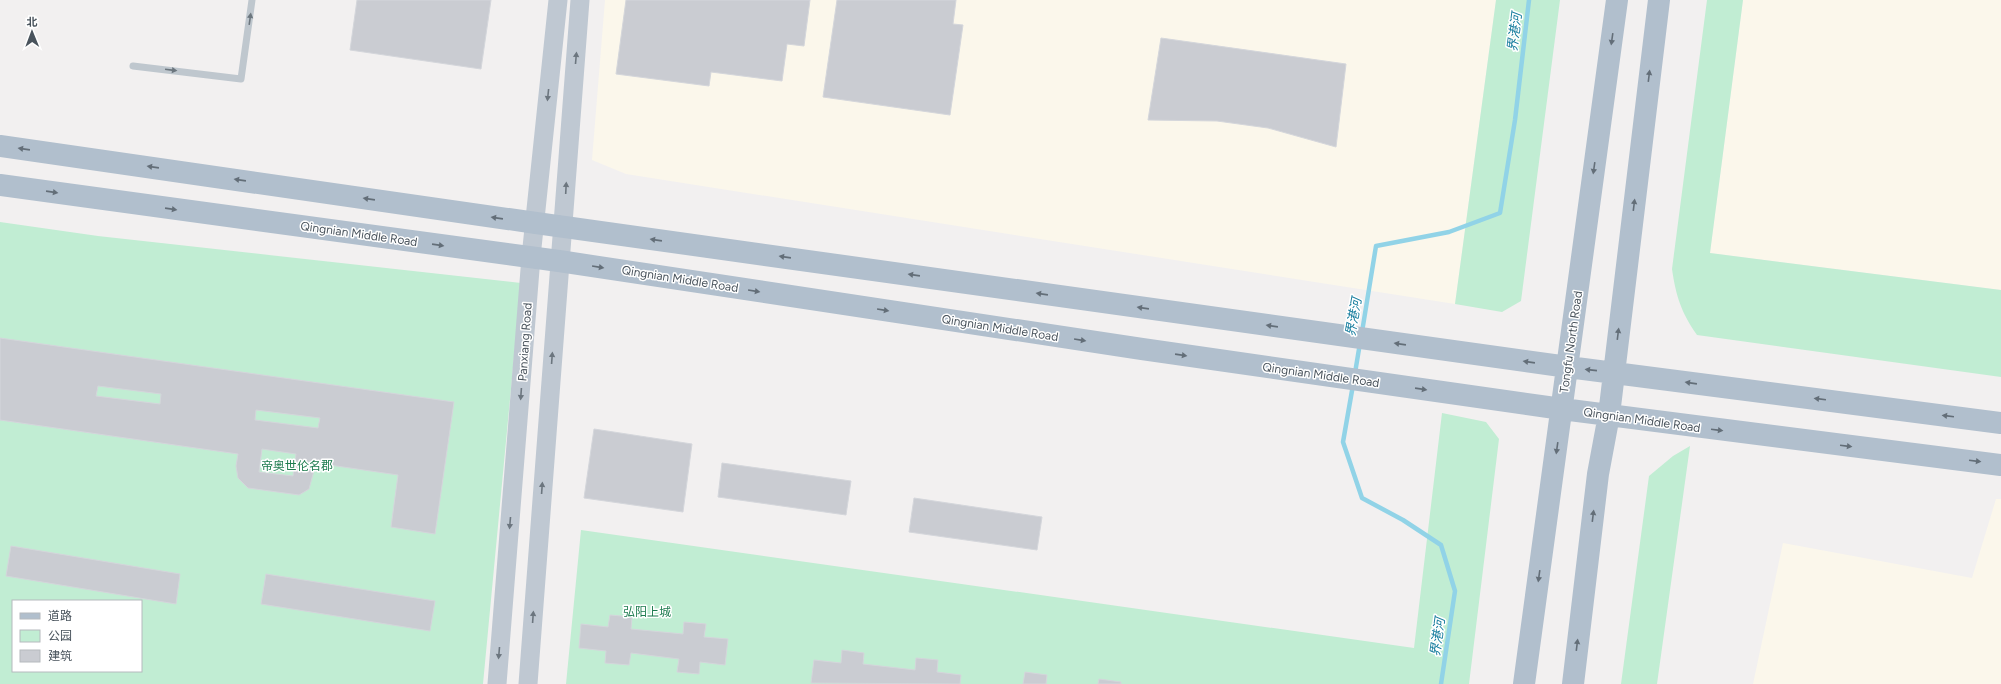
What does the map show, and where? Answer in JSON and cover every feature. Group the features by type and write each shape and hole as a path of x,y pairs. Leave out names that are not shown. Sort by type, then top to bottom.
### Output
{"main road":[{"name":"Tongfu North Road","path":"1524,684 1617,0"},
{"path":"1573,684 1598,474 1609,415 1659,0"},
{"path":"0,146 563,227 1568,367 2001,423"},
{"name":"Qingnian Middle Road","path":"0,185 559,261 1142,349 1562,409 2001,465"}],"street":[{"name":"Panxiang Road","path":"497,684 531,257 536,223 558,0"},
{"path":"528,684 580,0"}],"lane":[{"path":"133,66 241,79 252,0"}],"shaded area":[{"path":"605,0 1496,0 1455,304 626,174 592,160"},
{"path":"1743,0 2001,0 2001,290 1710,253"},
{"path":"1996,499 2001,499 2001,684 1753,684 1783,543 1972,578"}],"green space":[{"path":"1496,0 1560,0 1521,301 1502,312 1455,304"},
{"path":"1707,0 1743,0 1710,253 2001,290 2001,377 1697,335 1680,304 1672,269"},
{"name":"帝奥世伦名郡","path":"0,222 98,236 521,283 483,684 0,684"},
{"name":"弘阳上城","path":"1442,413 1486,422 1499,439 1469,684 566,684 581,530 1414,648"},
{"path":"1690,446 1657,684 1621,684 1649,476 1673,456"}],"building":[{"path":"357,0 491,0 481,69 350,50"},
{"path":"626,0 810,0 804,46 787,44 782,81 711,72 709,86 616,74"},
{"path":"837,0 956,0 953,24 963,25 950,115 823,97"},
{"path":"1161,38 1346,64 1336,147 1268,128 1217,121 1148,120"},
{"path":"0,338 454,402 435,534 391,527 398,475 316,463 309,489 299,495 248,488 238,478 236,466 238,454 0,420","holes":["98,386 161,394 160,404 96,396","256,410 320,418 318,428 255,420","262,449 296,454 293,476 259,472"]},
{"path":"594,429 692,444 683,512 584,498"},
{"path":"722,463 851,481 846,515 718,497"},
{"path":"914,498 1042,517 1037,550 909,532"},
{"path":"11,546 180,574 176,604 6,576"},
{"path":"266,574 435,601 430,631 261,604"},
{"path":"610,615 632,617 631,629 683,634 684,622 706,624 704,637 728,639 725,665 700,662 699,674 677,672 679,659 631,653 629,665 605,663 606,651 579,648 581,624 608,627"},
{"path":"842,650 864,653 863,664 915,670 916,658 938,660 937,672 961,675 960,684 811,683 814,660 841,663"},
{"path":"1025,672 1047,675 1046,684 1023,684"},
{"path":"1099,679 1121,682 1121,684 1098,684"}],"waterway":[{"name":"界港河","path":"1362,332 1376,246 1449,232 1500,213 1515,120 1529,0"},
{"name":"界港河","path":"1355,373 1360,343"},
{"name":"界港河","path":"1353,385 1343,442 1362,498 1403,520 1441,545 1455,591 1441,684"}]}
